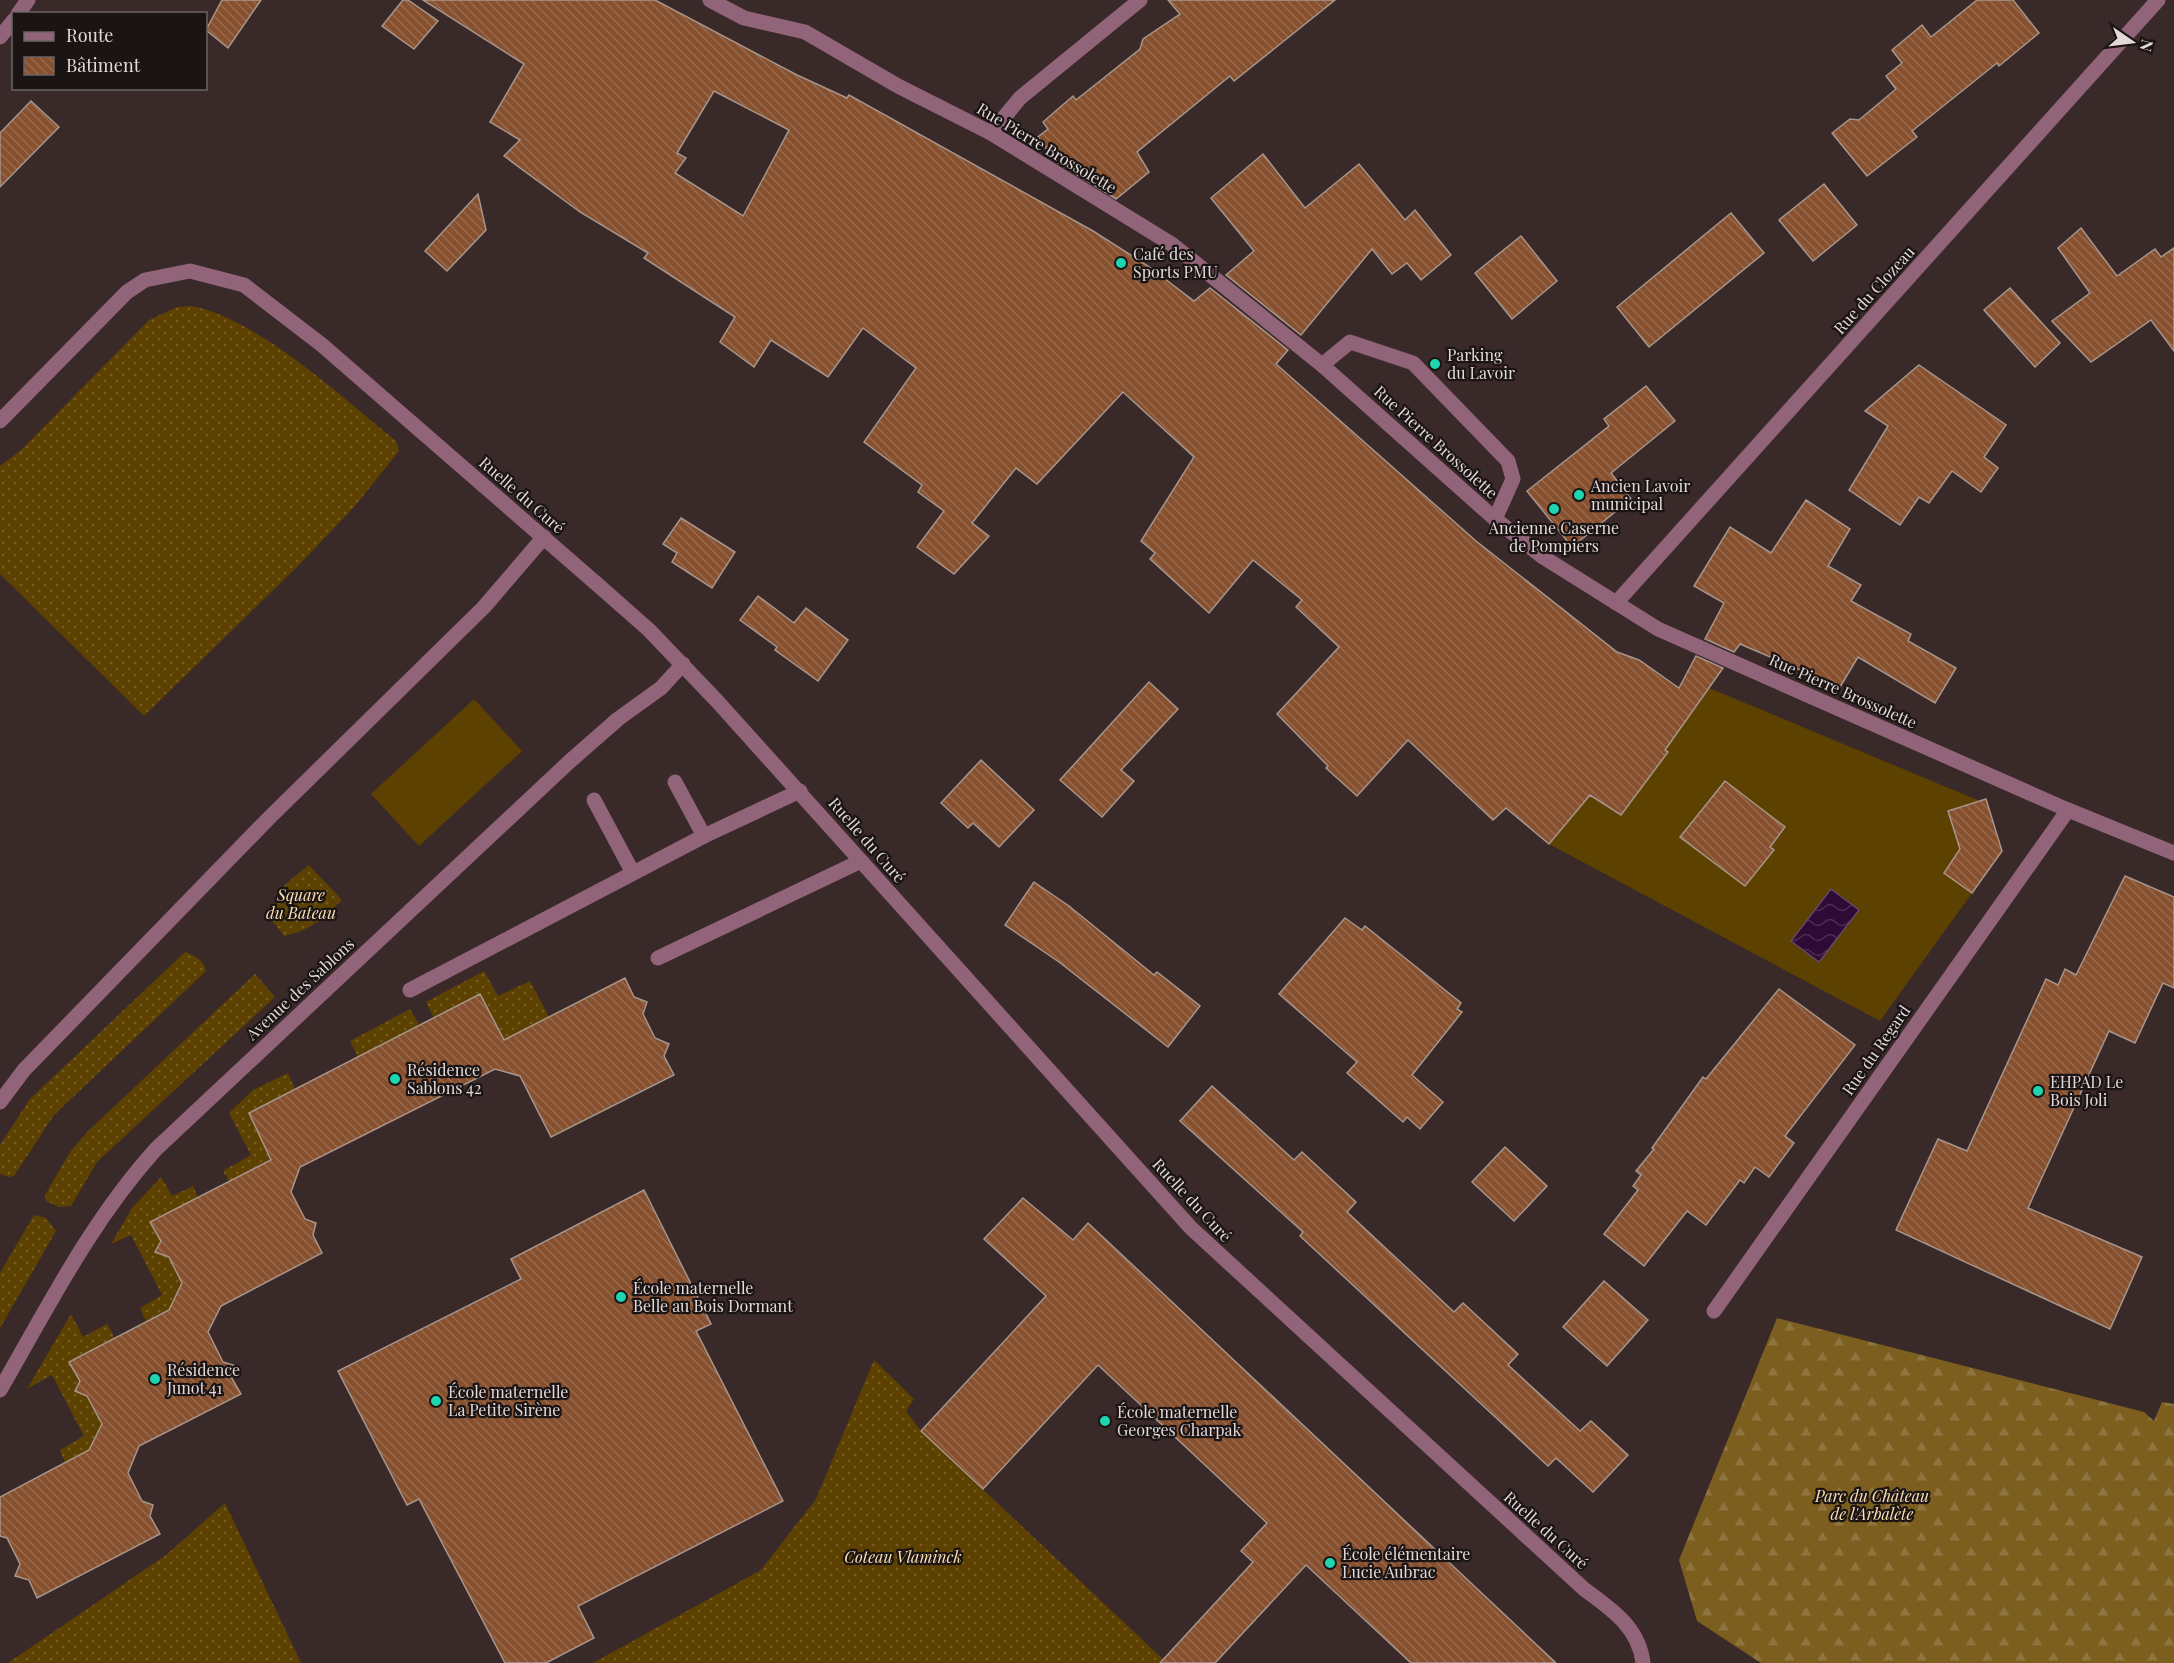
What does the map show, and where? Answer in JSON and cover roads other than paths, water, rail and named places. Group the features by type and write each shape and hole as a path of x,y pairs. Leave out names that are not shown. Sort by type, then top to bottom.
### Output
{"street":[{"name":"Rue Pierre Brossolette","path":"710,0 744,18 805,32 898,86 992,133 1173,245 1322,365 1495,519 1543,557 1658,629 2068,810 2174,853"},
{"path":"992,133 1020,98 1140,0"},
{"name":"Rue du Clozeau","path":"1616,603 2158,0"},
{"path":"0,37 12,22"},
{"name":"Ruelle du Curé","path":"0,421 127,292 145,280 190,271 244,285 322,345 544,537 683,664 800,791 1191,1228 1584,1589 1622,1617 1641,1647 1643,1663"},
{"path":"1322,365 1350,342 1413,363 1508,460 1513,479 1495,519"},
{"path":"0,1102 24,1070 254,834 484,607 544,537"},
{"name":"Avenue des Sablons","path":"0,1390 90,1235 123,1186 156,1149 569,762 618,719 661,687 683,664"},
{"path":"675,782 704,836"},
{"path":"410,990 704,836 800,791"},
{"path":"594,800 633,873"},
{"name":"Rue du Regard","path":"1714,1311 2068,810"},
{"path":"658,958 861,861"}],"water":[{"path":"1831,889 1859,910 1819,962 1791,941"}],"place":[{"name":"Café des Sports PMU","path":"1121,263"},
{"name":"Parking du Lavoir","path":"1435,364"},
{"name":"Ancien Lavoir municipal","path":"1579,495"},
{"name":"Ancienne Caserne de Pompiers","path":"1554,509"},
{"name":"Résidence Sablons 42","path":"395,1079"},
{"name":"EHPAD Le Bois Joli","path":"2038,1091"},
{"name":"École maternelle Belle au Bois Dormant","path":"621,1297"},
{"name":"Résidence Junot 41","path":"155,1379"},
{"name":"École maternelle La Petite Sirène","path":"436,1401"},
{"name":"École maternelle Georges Charpak","path":"1105,1421"},
{"name":"École élémentaire Lucie Aubrac","path":"1330,1563"}],"park label":[{"name":"Square du Bateau","path":"301,904"},
{"name":"Parc du Château de l'Arbalète","path":"1872,1505"},
{"name":"Coteau Vlaminck","path":"903,1557"}]}
